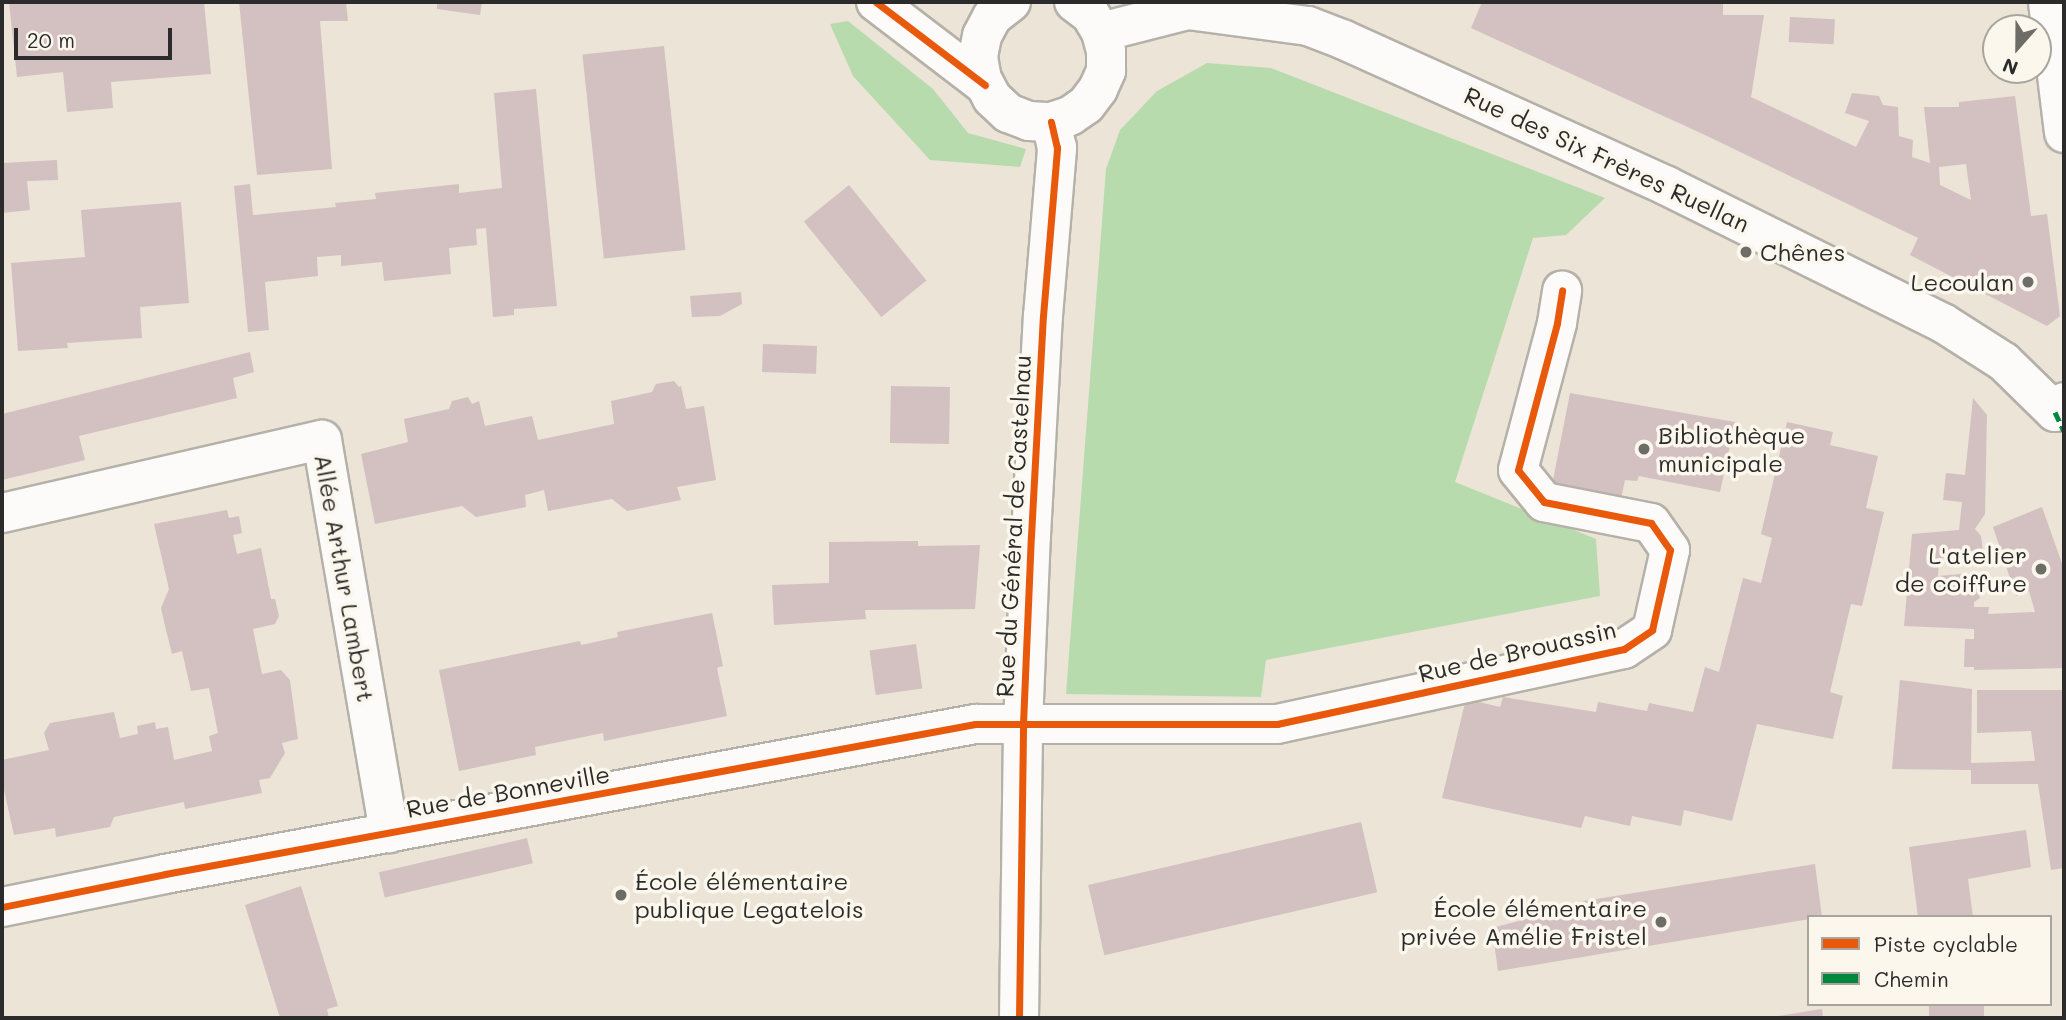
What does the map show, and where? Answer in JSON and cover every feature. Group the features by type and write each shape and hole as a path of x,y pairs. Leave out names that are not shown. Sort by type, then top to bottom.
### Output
{"street":[{"path":"876,2 985,85"},
{"path":"1011,2 992,17 982,36 978,57 985,85 992,98 1008,113 1029,121 1051,121 1070,116 1086,105 1098,89 1106,71 1106,51 1101,32 1090,14 1074,2"},
{"path":"2048,2 2064,133"},
{"name":"Rue des Six Frères Ruellan","path":"1101,32 1188,10 1308,26 1344,40 1667,186 1943,323 2004,362 2061,415"},
{"name":"Rue du Général de Castelnau","path":"1019,1018 1023,723 1042,316 1057,148 1051,121"},
{"name":"Rue de Brouassin","path":"1023,723 1277,724 1624,649 1652,630 1670,550 1651,523 1544,502 1518,470 1557,323 1562,290"},
{"name":"Allée Arthur Lambert","path":"2,513 322,440 389,833"},
{"name":"Rue de Bonneville","path":"2,907 975,724 1023,723"}],"green space":[{"path":"848,21 933,89 968,133 1026,149 1020,167 930,160 853,76 830,24"},
{"path":"1207,63 1271,68 1605,198 1566,235 1533,238 1455,482 1596,539 1600,596 1266,660 1261,697 1066,694 1106,169 1120,130 1157,91"}],"building":[{"path":"9,2 204,2 211,74 111,82 113,108 67,112 63,72 17,77"},
{"path":"239,2 346,2 348,21 320,21 332,169 257,175"},
{"path":"437,2 482,2 480,15 437,9"},
{"path":"1482,2 1723,2 1723,15 1764,15 1751,97 1856,147 1869,121 1845,113 1852,93 1879,96 1883,105 1898,107 1899,136 1913,140 1912,157 1930,163 1924,107 1959,107 1959,102 2015,96 2031,216 2047,214 2060,316 2047,326 1910,255 1918,238 1705,135 1471,28","holes":["1966,164 1971,200 1940,185 1939,167"]},
{"path":"1790,17 1835,19 1834,44 1789,42"},
{"path":"664,46 685,250 604,258 582,55"},
{"path":"536,89 557,306 514,309 514,315 493,317 486,228 476,229 477,245 449,248 451,274 384,281 382,262 341,266 341,255 317,257 318,276 265,282 269,330 248,332 234,186 250,184 253,215 336,207 335,203 376,199 375,193 459,184 459,193 502,188 494,93"},
{"path":"57,160 58,180 27,181 30,210 2,213 2,163"},
{"path":"849,185 926,281 881,317 804,222"},
{"path":"181,202 189,303 140,307 142,338 67,343 68,348 18,351 11,263 85,257 81,210"},
{"path":"741,292 742,304 720,316 692,317 690,296"},
{"path":"763,344 817,346 816,374 762,372"},
{"path":"250,352 254,372 233,378 237,398 79,436 85,460 2,480 2,414"},
{"path":"674,381 681,386 686,409 704,406 716,480 677,487 681,500 627,511 612,499 548,511 544,490 525,495 526,507 476,517 462,506 375,524 361,454 408,442 404,419 449,409 452,401 468,397 472,404 479,401 485,426 532,416 538,440 614,424 611,401 652,392 656,384"},
{"path":"891,386 950,387 949,444 890,443"},
{"name":"Bibliothèque municipale","path":"1570,393 1735,422 1720,492 1639,476 1637,481 1625,480 1621,499 1552,485"},
{"path":"1973,398 1987,415 1985,514 1975,529 1981,536 1983,553 1939,558 1938,576 1972,573 1980,598 1974,602 1974,607 1989,607 1988,614 2035,612 2029,591 2016,596 1993,527 2042,507 2064,569 2064,668 1974,670 1974,667 1964,667 1965,639 1974,639 1974,629 1904,626 1912,534 1959,530 1962,502 1943,500 1946,473 1965,475"},
{"path":"1787,422 1833,432 1830,445 1878,456 1866,508 1884,512 1862,606 1851,604 1830,692 1843,696 1833,739 1757,724 1732,821 1684,810 1681,826 1632,816 1630,826 1585,816 1581,828 1442,798 1466,699 1500,707 1503,697 1596,712 1598,702 1647,711 1649,703 1693,712 1705,667 1719,672 1743,578 1761,583 1772,538 1761,534"},
{"path":"227,510 229,518 239,516 242,533 233,535 237,554 261,548 271,599 275,599 279,616 275,624 253,629 262,674 281,670 290,680 298,739 282,743 285,753 270,778 259,780 262,793 185,809 184,802 114,817 110,827 56,837 55,828 14,835 2,781 2,760 49,750 44,733 50,723 114,712 120,738 138,734 137,726 155,722 156,729 168,727 174,760 212,751 209,736 218,733 209,688 191,691 182,651 172,654 161,608 169,589 154,524"},
{"path":"918,541 918,546 980,545 975,609 865,610 866,619 774,625 772,585 829,583 829,542"},
{"path":"712,613 723,666 717,668 727,716 604,741 603,733 535,747 536,755 459,771 439,670 580,641 581,645 618,637 617,632"},
{"path":"916,644 922,689 876,695 869,651"},
{"path":"1900,680 1972,689 1971,763 2035,761 2031,731 1977,733 1977,690 2064,690 2064,868 2051,870 2038,784 1971,784 1971,770 1892,769"},
{"path":"1361,822 1377,892 1104,955 1088,885"},
{"path":"2026,830 2031,867 1968,879 1973,915 1918,915 1909,847"},
{"path":"527,838 533,863 385,898 379,872"},
{"path":"1815,864 1822,915 1807,915 1807,920 1498,971 1492,928 1560,910 1559,905"},
{"path":"301,886 338,1006 327,1009 329,1018 280,1018 245,905"},
{"path":"1929,1006 1984,1006 1984,1018 1929,1018"},
{"path":"1822,1009 1823,1018 1772,1018 1772,1017"}],"marked path":[{"path":"2055,412 2064,431"}],"cycle path":[{"path":"876,2 985,85"},
{"path":"1019,1018 1023,724 1031,536 1043,316 1057,148 1051,122"},
{"path":"2,907 165,874 975,724 1277,724 1624,649 1652,630 1670,550 1651,523 1544,502 1518,470 1557,323 1562,290"}],"place":[{"name":"Chênes","path":"1746,252"},
{"name":"Lecoulan","path":"2028,282"},
{"name":"Bibliothèque municipale","path":"1644,449"},
{"name":"L'atelier de coiffure","path":"2041,569"},
{"name":"École élémentaire publique Legatelois","path":"621,895"},
{"name":"École élémentaire privée Amélie Fristel","path":"1661,922"}]}
